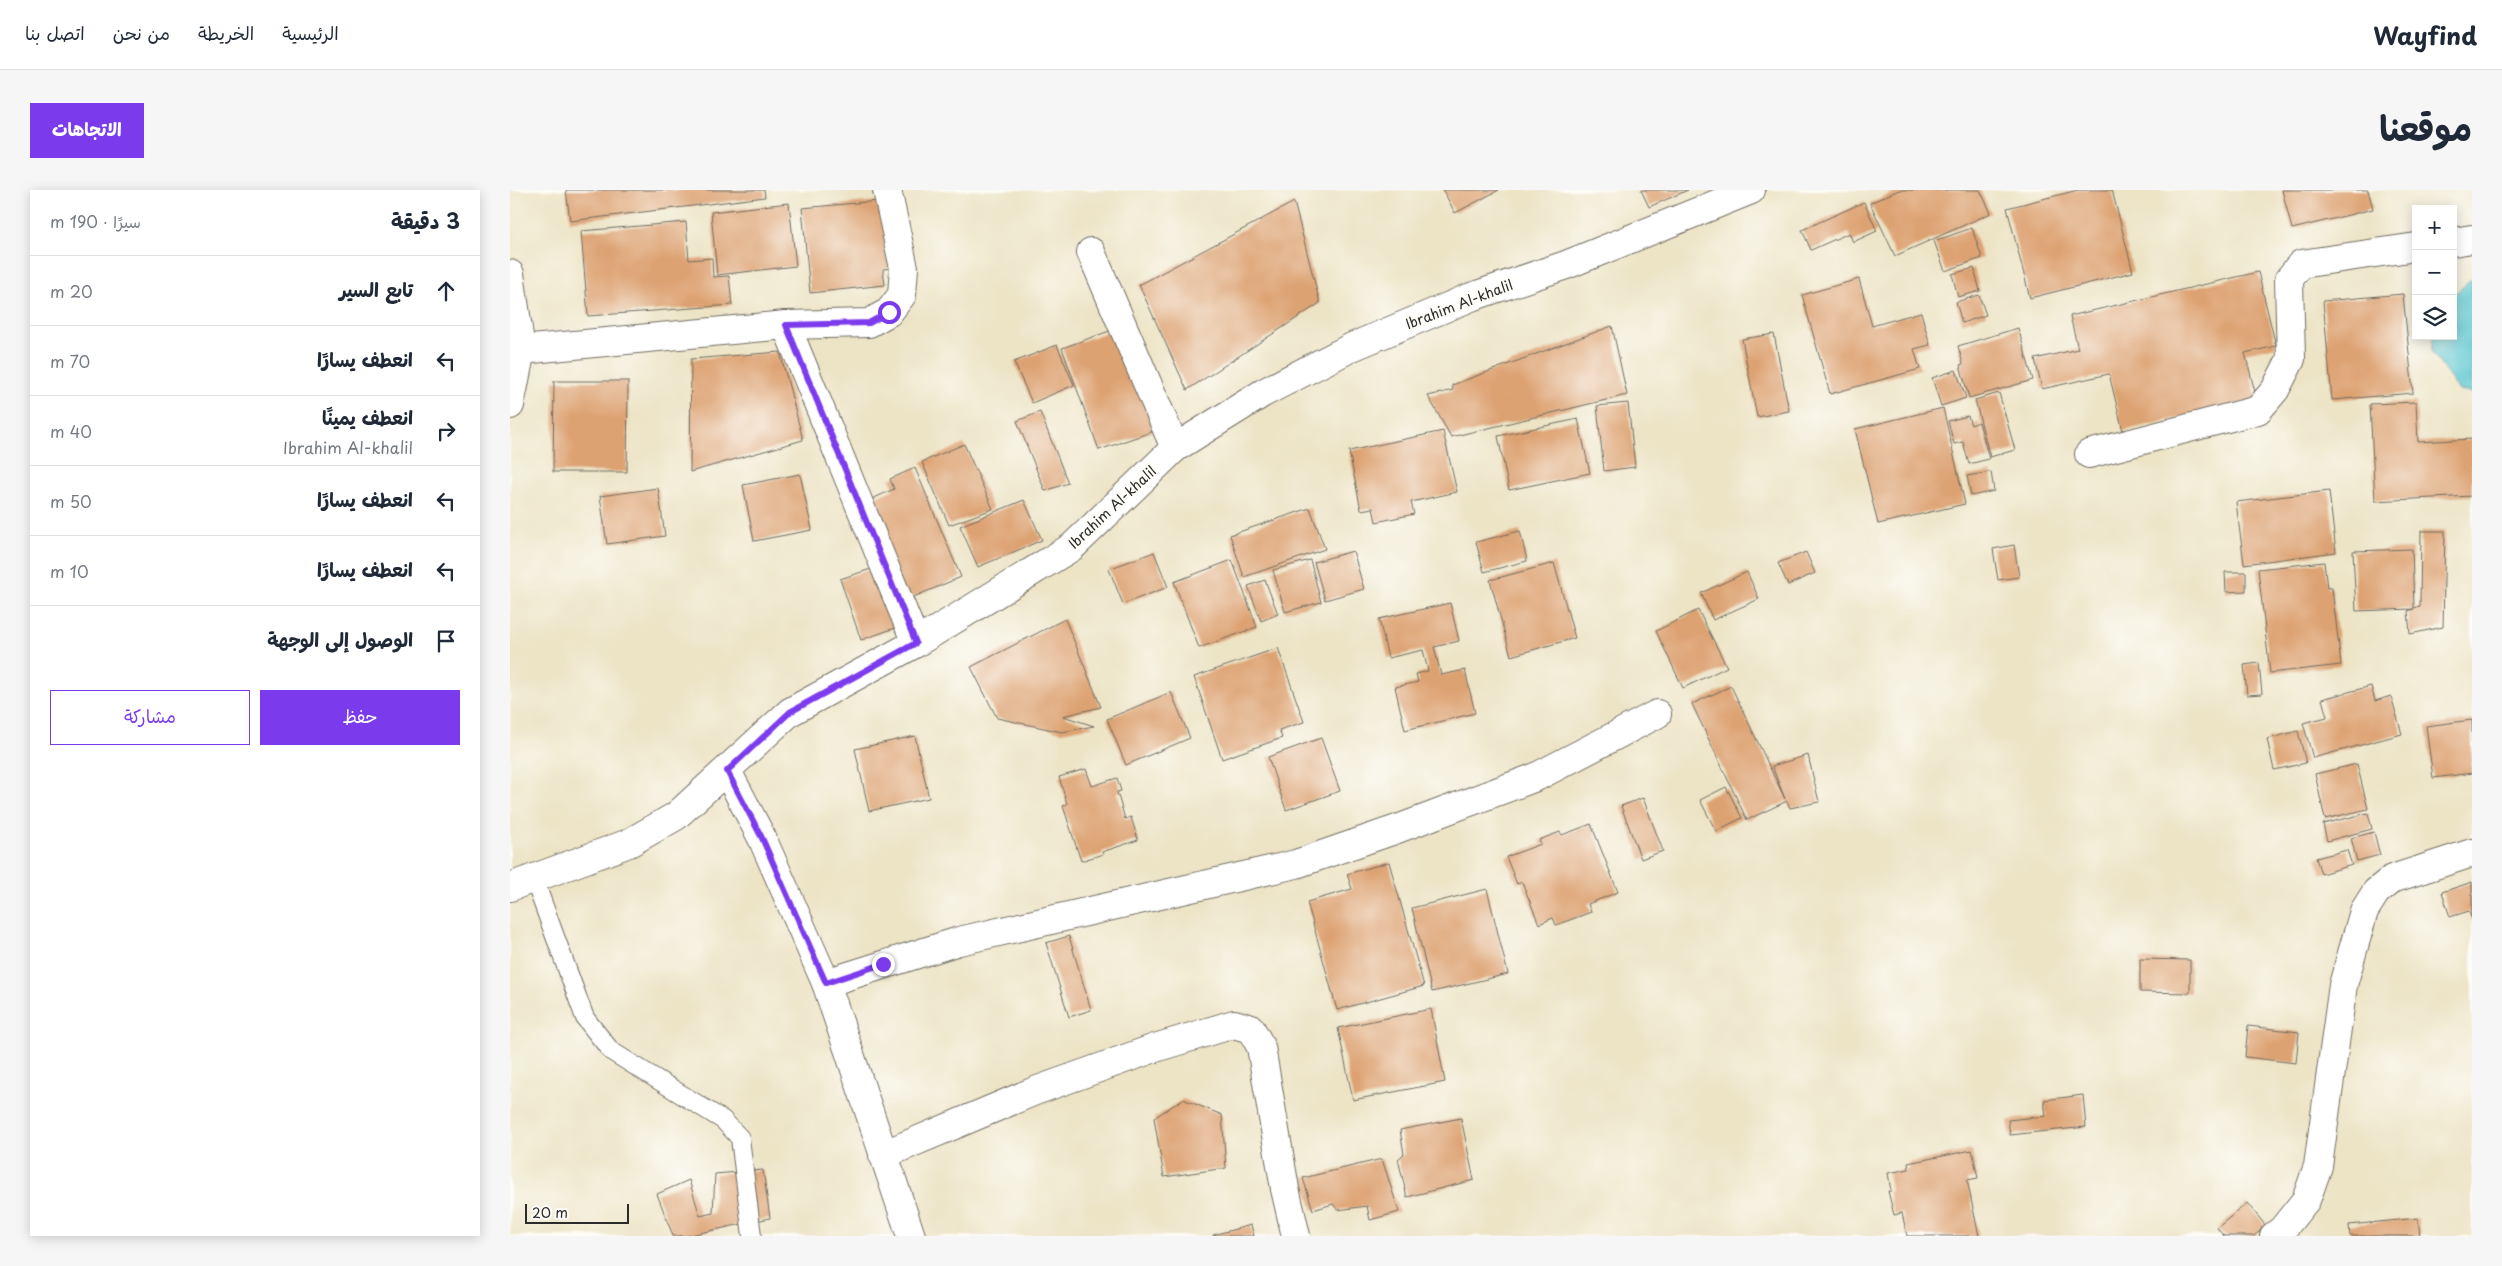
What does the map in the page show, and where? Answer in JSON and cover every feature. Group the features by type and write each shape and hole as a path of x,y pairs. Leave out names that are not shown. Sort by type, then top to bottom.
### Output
{"main road":[{"path":"521,350 786,325 869,323 889,312 902,295 904,268 887,190"},
{"name":"Ibrahim Al-khalil","path":"522,882 629,843 676,816 790,712 916,643 1072,547 1175,448 1263,393 1352,347 1471,298 1566,265 1751,190"},
{"path":"2457,241 2472,239"},
{"path":"2090,454 2258,410 2275,390 2291,359 2289,279 2301,264 2412,248"},
{"path":"1091,252 1175,448"},
{"path":"510,274 521,350 510,405"},
{"path":"786,325 916,643"},
{"path":"826,983 959,941 1296,864 1400,828 1536,777 1657,714"},
{"path":"727,771 762,838 826,983 911,1236"},
{"path":"2274,1236 2282,1230 2306,1200 2318,1166 2343,985 2364,911 2376,892 2392,879 2472,853"},
{"path":"883,1155 1035,1091 1155,1048 1234,1024 1251,1029 1261,1047 1285,1189 1296,1236"}],"lane":[{"path":"522,882 585,1018 611,1051 723,1120 740,1138 752,1236"}],"water":[{"path":"2472,279 2472,393 2459,391 2431,351 2433,340 2457,340 2457,292"}],"building":[{"path":"566,190 764,190 765,197 570,221"},
{"path":"1443,190 1499,190 1455,213"},
{"path":"1641,190 1688,190 1649,207"},
{"path":"1899,190 1980,190 1991,213 1895,256 1870,203"},
{"path":"2078,190 2112,190 2133,272 2030,298 2007,208"},
{"path":"2282,190 2368,190 2373,209 2292,229"},
{"path":"878,201 901,267 883,269 885,285 810,293 802,208"},
{"path":"1294,202 1320,303 1187,390 1139,285"},
{"path":"1864,202 1877,231 1853,242 1849,233 1811,250 1802,230"},
{"path":"789,203 796,266 717,275 711,212"},
{"path":"686,222 689,260 712,258 713,277 729,276 732,305 588,316 581,231"},
{"path":"1972,228 1982,258 1945,271 1934,241"},
{"path":"1974,268 1980,291 1958,297 1952,274"},
{"path":"2258,272 2276,346 2245,353 2257,400 2123,431 2109,374 2042,389 2035,359 2078,349 2070,316"},
{"path":"1859,279 1872,326 1921,312 1930,345 1914,349 1920,369 1830,394 1802,295"},
{"path":"2403,294 2413,393 2332,400 2323,301"},
{"path":"1979,295 1986,315 1962,323 1956,302"},
{"path":"1612,326 1627,395 1451,437 1428,396 1453,390 1452,385"},
{"path":"1118,328 1154,431 1099,450 1062,348"},
{"path":"2018,328 2033,380 1969,398 1960,365 1963,364 1958,346"},
{"path":"1774,334 1789,411 1757,417 1742,339"},
{"path":"1057,345 1074,385 1032,403 1014,362"},
{"path":"780,352 803,440 690,472 691,359"},
{"path":"1956,370 1966,398 1941,406 1932,378"},
{"path":"554,381 628,381 627,472 553,472"},
{"path":"1999,393 2015,450 1990,457 1975,400"},
{"path":"2416,402 2418,442 2472,439 2472,496 2375,501 2370,404"},
{"path":"1628,403 1635,467 1604,471 1597,406"},
{"path":"1943,408 1965,504 1878,524 1855,429"},
{"path":"1040,412 1068,483 1045,491 1017,421"},
{"path":"1968,416 1971,425 1979,422 1989,459 1969,464 1963,442 1954,444 1948,421"},
{"path":"1578,419 1590,473 1509,490 1498,436"},
{"path":"1443,431 1457,492 1411,502 1414,514 1376,522 1373,508 1361,510 1349,451"},
{"path":"964,444 993,509 949,525 922,462"},
{"path":"915,468 961,577 904,601 861,504 894,489 890,479"},
{"path":"1991,472 1994,491 1971,496 1967,476"},
{"path":"800,474 812,530 754,541 743,485"},
{"path":"658,488 665,536 607,544 600,496"},
{"path":"2329,491 2336,552 2244,564 2236,502"},
{"path":"1024,500 1042,540 978,567 960,526"},
{"path":"1310,508 1325,549 1244,577 1230,535"},
{"path":"1520,531 1527,561 1484,572 1476,542"},
{"path":"2421,531 2445,531 2443,627 2410,634 2408,611 2414,609 2356,611 2353,551 2412,549 2414,608 2420,606"},
{"path":"2014,545 2019,577 1998,580 1993,549"},
{"path":"1353,551 1364,589 1325,600 1314,562"},
{"path":"1154,552 1168,587 1123,604 1109,569"},
{"path":"1806,552 1815,573 1788,585 1778,563"},
{"path":"1232,560 1257,627 1199,648 1174,582"},
{"path":"1310,560 1321,602 1285,612 1273,570"},
{"path":"2324,562 2327,588 2332,588 2341,665 2270,673 2258,569"},
{"path":"1554,563 1575,638 1511,656 1490,580"},
{"path":"874,568 895,628 861,640 840,579"},
{"path":"1747,572 1759,599 1713,620 1701,593"},
{"path":"2225,572 2246,572 2246,591 2226,592"},
{"path":"1265,580 1278,614 1261,621 1248,586"},
{"path":"1450,603 1459,641 1434,647 1441,675 1465,670 1475,713 1405,730 1395,687 1418,682 1416,674 1428,671 1423,650 1388,658 1379,619"},
{"path":"1698,610 1727,667 1683,688 1656,631"},
{"path":"1065,619 1101,707 1063,716 1094,726 1062,732 997,718 971,667"},
{"path":"1278,648 1304,722 1279,730 1282,738 1222,759 1194,677"},
{"path":"2259,663 2262,694 2247,695 2244,665"},
{"path":"1731,686 1785,799 1772,766 1808,755 1819,802 1790,808 1787,801 1747,820 1692,704"},
{"path":"2371,686 2375,701 2391,696 2402,734 2313,758 2303,723 2327,717 2322,699"},
{"path":"1171,692 1190,738 1126,765 1107,719"},
{"path":"2472,720 2472,773 2433,778 2426,726"},
{"path":"2298,731 2306,763 2274,770 2267,739"},
{"path":"915,736 929,798 869,811 855,749"},
{"path":"1321,738 1340,791 1286,810 1268,757"},
{"path":"2357,764 2368,809 2325,819 2315,774"},
{"path":"1086,769 1092,786 1117,778 1121,791 1117,792 1125,819 1131,817 1138,840 1081,861 1063,806 1067,804 1059,777"},
{"path":"1726,787 1742,818 1716,831 1700,800"},
{"path":"1643,798 1663,851 1641,859 1621,806"},
{"path":"2368,813 2372,829 2327,841 2323,824"},
{"path":"1591,824 1618,892 1588,904 1591,912 1556,925 1553,918 1539,924 1522,882 1517,884 1506,857 1541,844 1539,840 1560,832 1562,835"},
{"path":"2374,832 2380,855 2357,861 2351,838"},
{"path":"2347,850 2352,865 2321,874 2316,858"},
{"path":"1389,862 1424,986 1337,1010 1307,902 1352,889 1347,874"},
{"path":"2472,882 2472,920 2469,911 2450,917 2442,892"},
{"path":"1487,889 1508,974 1432,992 1412,908"},
{"path":"1069,936 1091,1010 1069,1017 1046,943"},
{"path":"2140,959 2190,960 2190,993 2140,992"},
{"path":"1431,1009 1445,1082 1353,1100 1338,1028"},
{"path":"2248,1026 2299,1032 2296,1063 2245,1057"},
{"path":"2083,1095 2086,1127 2010,1135 2008,1120 2046,1116 2044,1100"},
{"path":"1183,1099 1222,1115 1226,1168 1164,1177 1154,1118"},
{"path":"1461,1118 1474,1180 1407,1197 1398,1159 1404,1154 1400,1130"},
{"path":"1972,1150 1978,1178 1967,1180 1979,1236 1907,1236 1902,1213 1894,1215 1888,1191 1891,1191 1888,1173 1909,1169 1908,1163"},
{"path":"1382,1159 1399,1212 1370,1220 1367,1206 1338,1210 1333,1204 1313,1210 1303,1178"},
{"path":"763,1170 770,1218 686,1236 673,1236 657,1194 689,1180 700,1216 713,1213 715,1174"},
{"path":"2247,1203 2266,1226 2254,1236 2224,1236 2217,1228"},
{"path":"2418,1218 2420,1236 2350,1236 2349,1225"},
{"path":"1251,1225 1254,1236 1213,1236 1213,1235"}],"route":[{"path":"883,964 826,983 762,838 727,771 790,712 916,643 786,325 869,323 889,312"}]}
